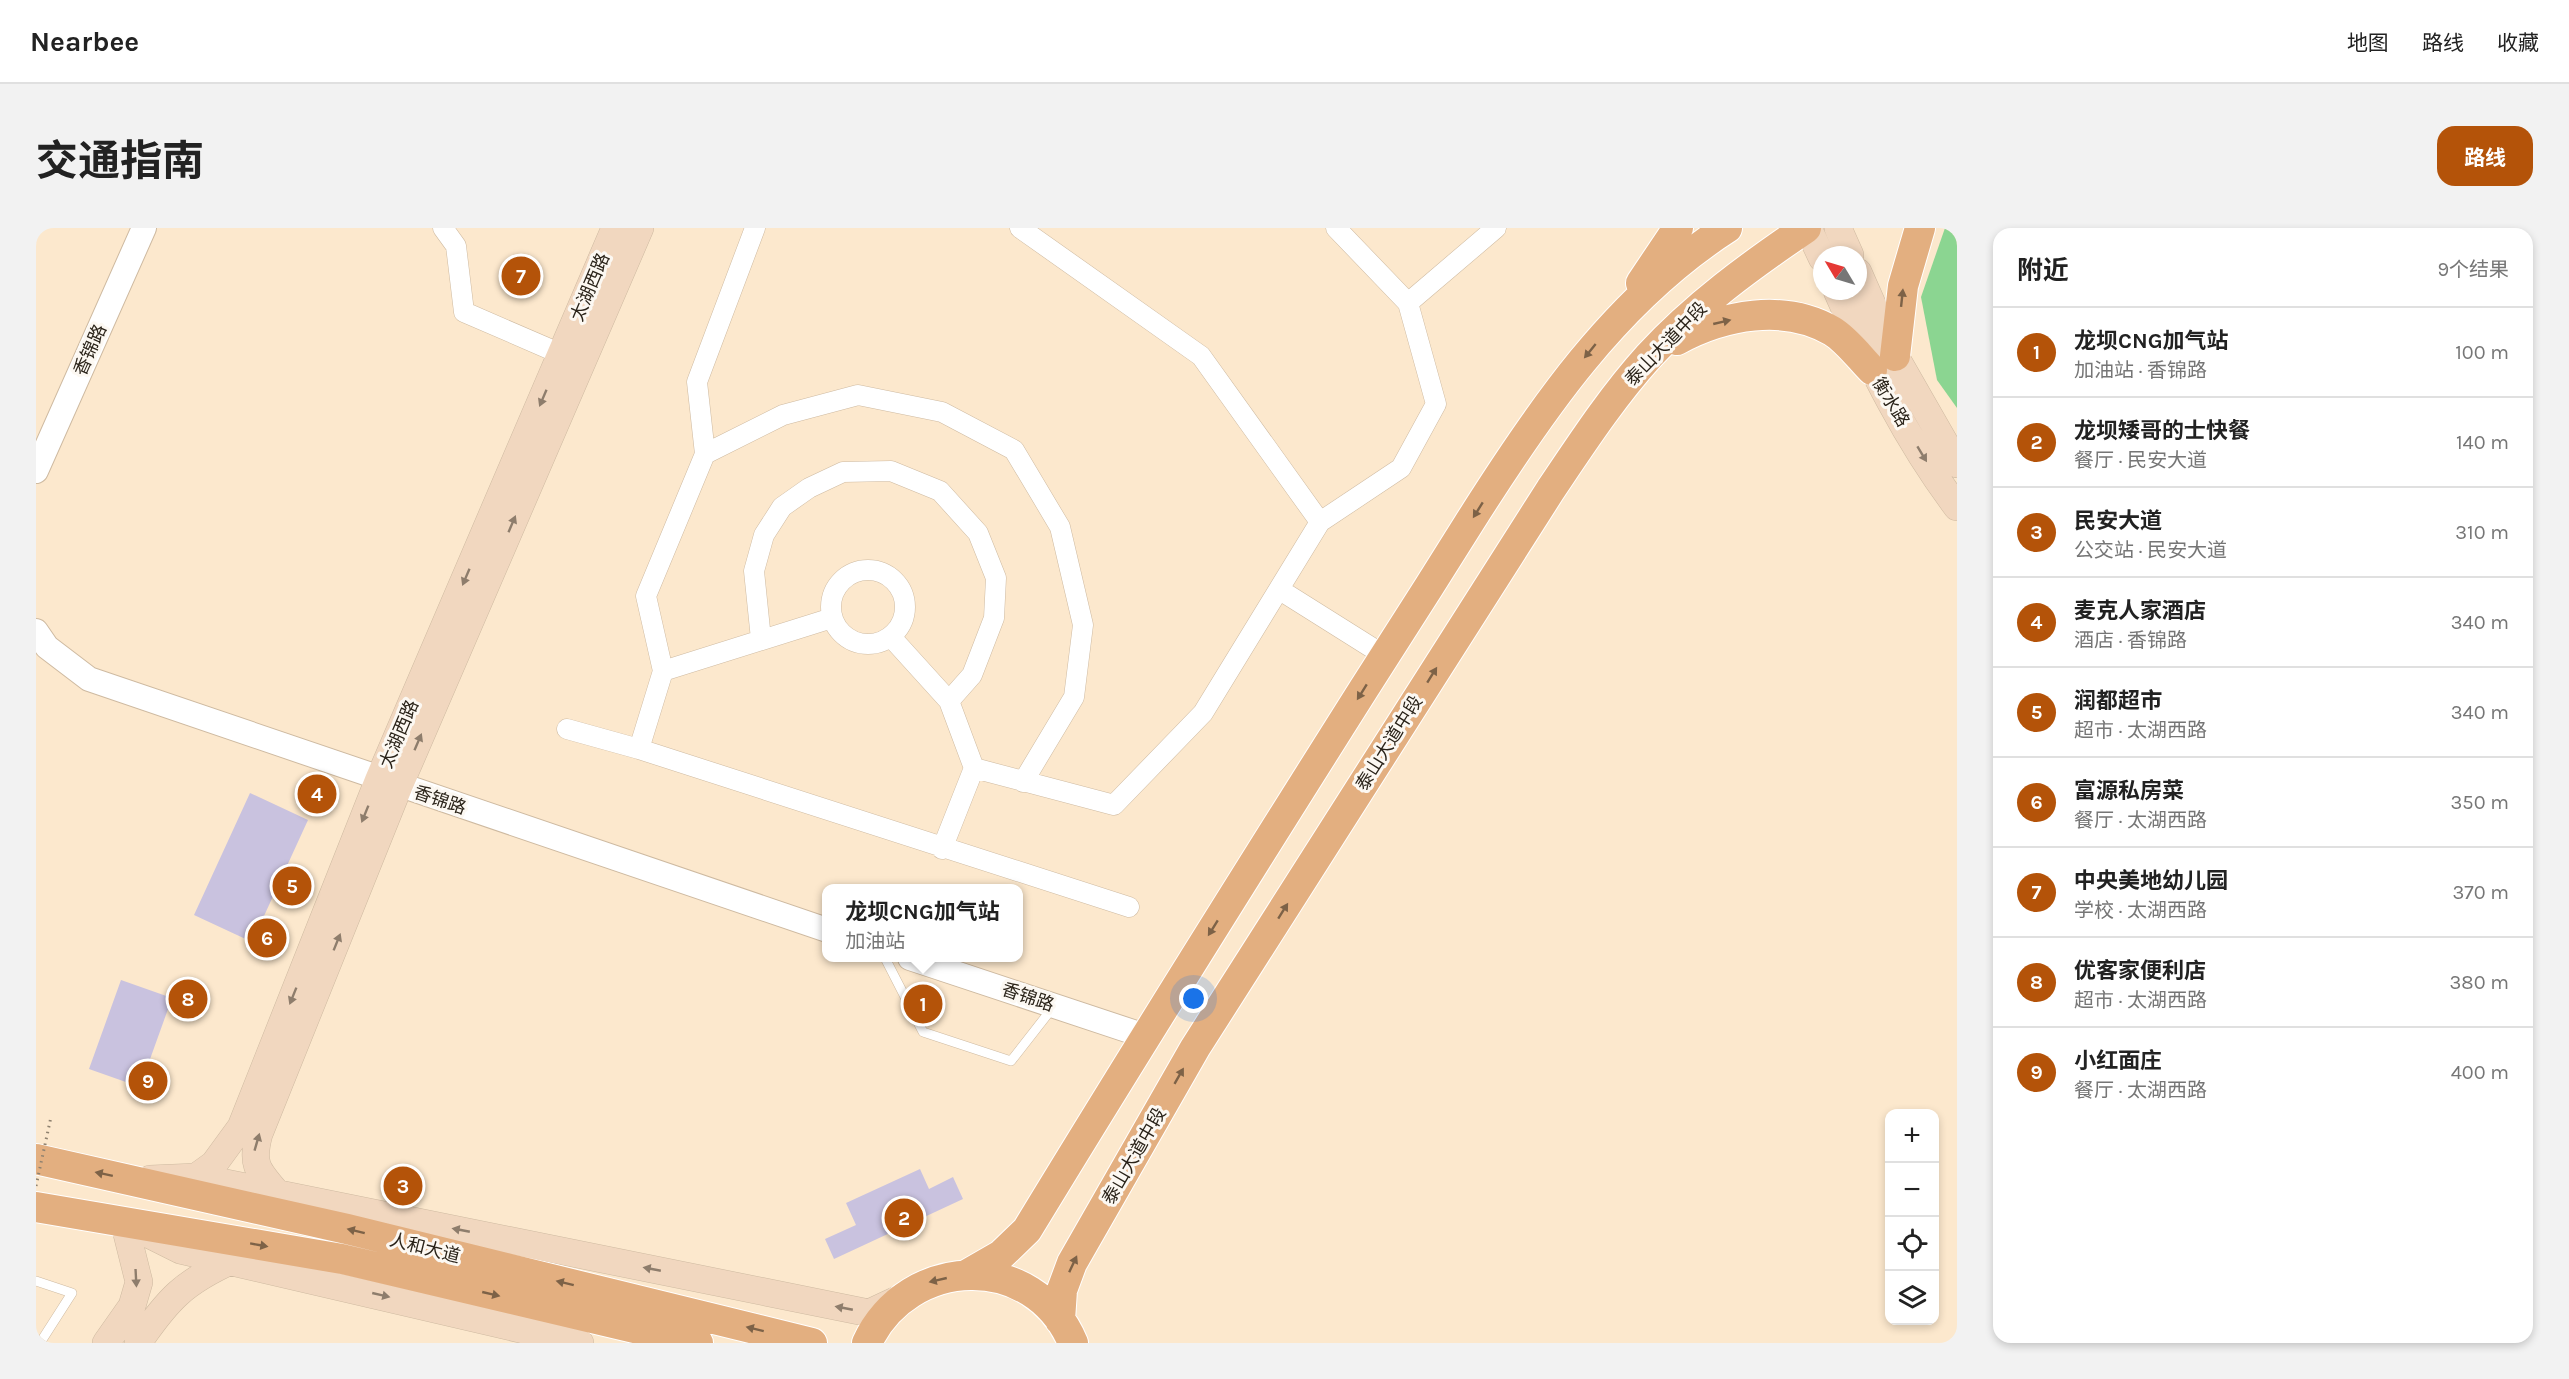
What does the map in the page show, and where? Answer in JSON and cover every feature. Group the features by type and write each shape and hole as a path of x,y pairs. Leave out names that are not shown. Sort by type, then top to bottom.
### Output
{"main road":[{"name":"太湖西路","path":"277,1193 261,1175 253,1155 259,1134 389,783 561,354 615,228"},
{"name":"太湖西路","path":"196,1177 214,1164 241,1127 389,783 640,228"},
{"path":"969,1274 1001,1255 1028,1230 1145,1036 1510,459 1564,383 1615,320 1678,228"},
{"path":"1615,320 1702,244 1727,228"},
{"path":"1807,228 1816,246"},
{"name":"泰山大道中段","path":"1066,1332 1062,1290 1072,1263 1195,1048 1551,489 1605,410 1650,355 1730,281 1807,228"},
{"path":"1838,228 1846,246"},
{"path":"1650,355 1702,327 1749,316 1796,316 1833,332 1884,363 1920,228"},
{"name":"衡水路","path":"1843,300 1884,363 1957,464"},
{"name":"衡水路","path":"1866,300 1884,363 1938,482 1957,507"},
{"name":"人和大道","path":"36,1159 136,1180 812,1343"},
{"path":"136,1180 196,1177 869,1313 931,1281 969,1274 1006,1280 1026,1289 1044,1302 1066,1332"},
{"name":"人和大道","path":"36,1207 342,1259 698,1343"},
{"path":"124,1222 180,1250 233,1260 580,1343"},
{"path":"106,1343 132,1305 139,1282 124,1222"},
{"path":"138,1343 176,1294 200,1275 233,1260"},
{"path":"867,1343 874,1328 899,1299"}],"street":[{"name":"香锦路","path":"36,471 144,228"},
{"path":"443,228 456,246 464,312 561,354"},
{"path":"639,749 663,671 645,596 705,454 698,382 755,228"},
{"path":"1020,228 1201,356 1320,522"},
{"path":"974,768 1023,783 1114,805 1203,713 1320,522 1401,468 1436,404 1408,303 1336,228"},
{"path":"1408,303 1496,228"},
{"path":"705,454 783,416 858,395 942,412 1014,450 1060,527 1083,625 1074,697 1023,783"},
{"path":"761,639 754,571 764,535 782,507 809,488 843,472 891,471 940,491 978,533 996,578 994,618 972,675 949,701"},
{"path":"856,571 879,571 898,584 906,606 901,623 891,637 868,645 856,643 842,633 832,618 832,595 838,585 856,571"},
{"path":"1280,590 1385,656"},
{"path":"663,671 832,618"},
{"name":"香锦路","path":"36,631 47,647 89,680 822,928"},
{"path":"891,637 949,701 974,768 942,849"},
{"path":"567,729 639,749 942,849 1129,907"},
{"name":"香锦路","path":"925,962 1145,1036"}],"lane":[{"path":"888,962 923,1032 1011,1061 1054,1006"},
{"path":"36,1281 72,1293 40,1343"}],"path":[{"path":"36,1186 51,1117"}],"green space":[{"path":"1945,228 1957,228 1957,408 1937,380 1921,297"}],"building":[{"path":"250,793 308,820 252,942 194,915"},
{"path":"121,980 172,998 140,1087 89,1069"},
{"path":"920,1169 929,1189 953,1177 963,1199 834,1259 825,1239 856,1225 846,1203"}],"place":[{"name":"中央美地幼儿园","path":"521,276"},
{"name":"麦克人家酒店","path":"317,794"},
{"name":"润都超市","path":"292,886"},
{"name":"富源私房菜","path":"267,938"},
{"name":"优客家便利店","path":"188,999"},
{"name":"龙坝CNG加气站","path":"923,1004"},
{"name":"小红面庄","path":"148,1081"},
{"name":"民安大道","path":"403,1186"},
{"name":"龙坝矮哥的士快餐","path":"904,1218"}]}
